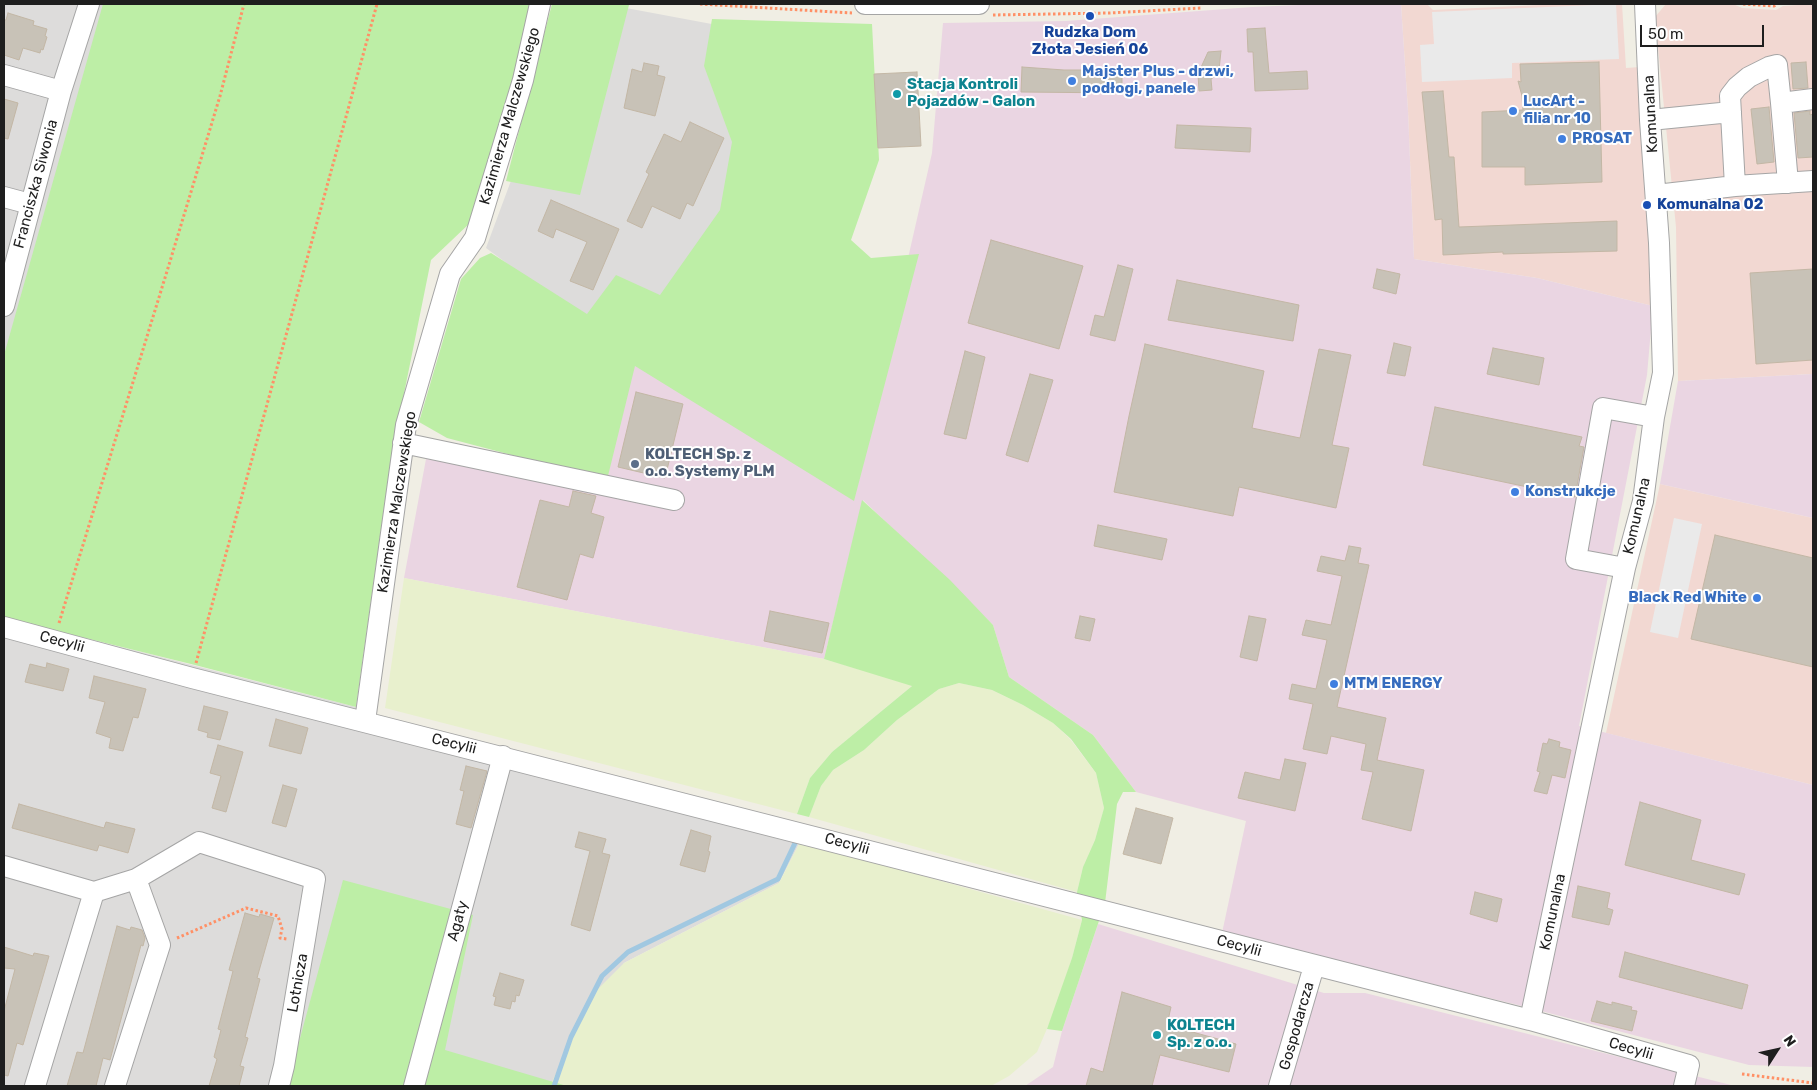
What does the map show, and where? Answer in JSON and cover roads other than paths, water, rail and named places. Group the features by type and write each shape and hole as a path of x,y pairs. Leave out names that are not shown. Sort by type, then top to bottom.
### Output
{"street":[{"name":"Franciszka Siwonia","path":"4,306 61,91 89,4"},
{"name":"Kazimierza Malczewskiego","path":"365,721 406,426 450,274 475,238 523,80 540,4"},
{"path":"865,4 979,4"},
{"name":"Komunalna","path":"1530,1020 1625,568 1643,501 1654,417 1663,373 1656,195 1650,120 1645,4"},
{"path":"1735,186 1730,96 1737,87 1760,71 1777,65 1788,183"},
{"path":"4,75 61,91"},
{"path":"1781,103 1813,99"},
{"path":"1650,120 1731,112"},
{"path":"1656,195 1735,186 1813,181"},
{"path":"4,197 30,204"},
{"path":"1625,568 1576,559 1603,408 1654,417"},
{"path":"403,442 674,500"},
{"name":"Cecylii","path":"4,627 192,678 1530,1020 1689,1065 1684,1086"},
{"name":"Agaty","path":"414,1086 503,756"},
{"name":"Lotnicza","path":"136,879 199,842 315,879 284,1066 278,1086"},
{"path":"4,866 94,892 136,879 160,945 115,1086"},
{"path":"35,1086 94,892"},
{"name":"Gospodarcza","path":"1279,1086 1314,966"}],"waterway":[{"path":"554,1086 571,1037 602,976 628,952 778,879 796,841"}],"place":[{"name":"Rudzka Dom Złota Jesień 06","path":"1090,16"},
{"name":"Majster Plus - drzwi, podłogi, panele","path":"1072,81"},
{"name":"Stacja Kontroli Pojazdów - Galon","path":"897,94"},
{"name":"LucArt - filia nr 10","path":"1513,111"},
{"name":"PROSAT","path":"1562,139"},
{"name":"Komunalna 02","path":"1647,205"},
{"name":"KOLTECH Sp. z o.o. Systemy PLM","path":"635,464"},
{"name":"Konstrukcje","path":"1515,492"},
{"name":"Black Red White","path":"1757,598"},
{"name":"MTM ENERGY","path":"1334,684"},
{"name":"KOLTECH Sp. z o.o.","path":"1157,1035"}]}
